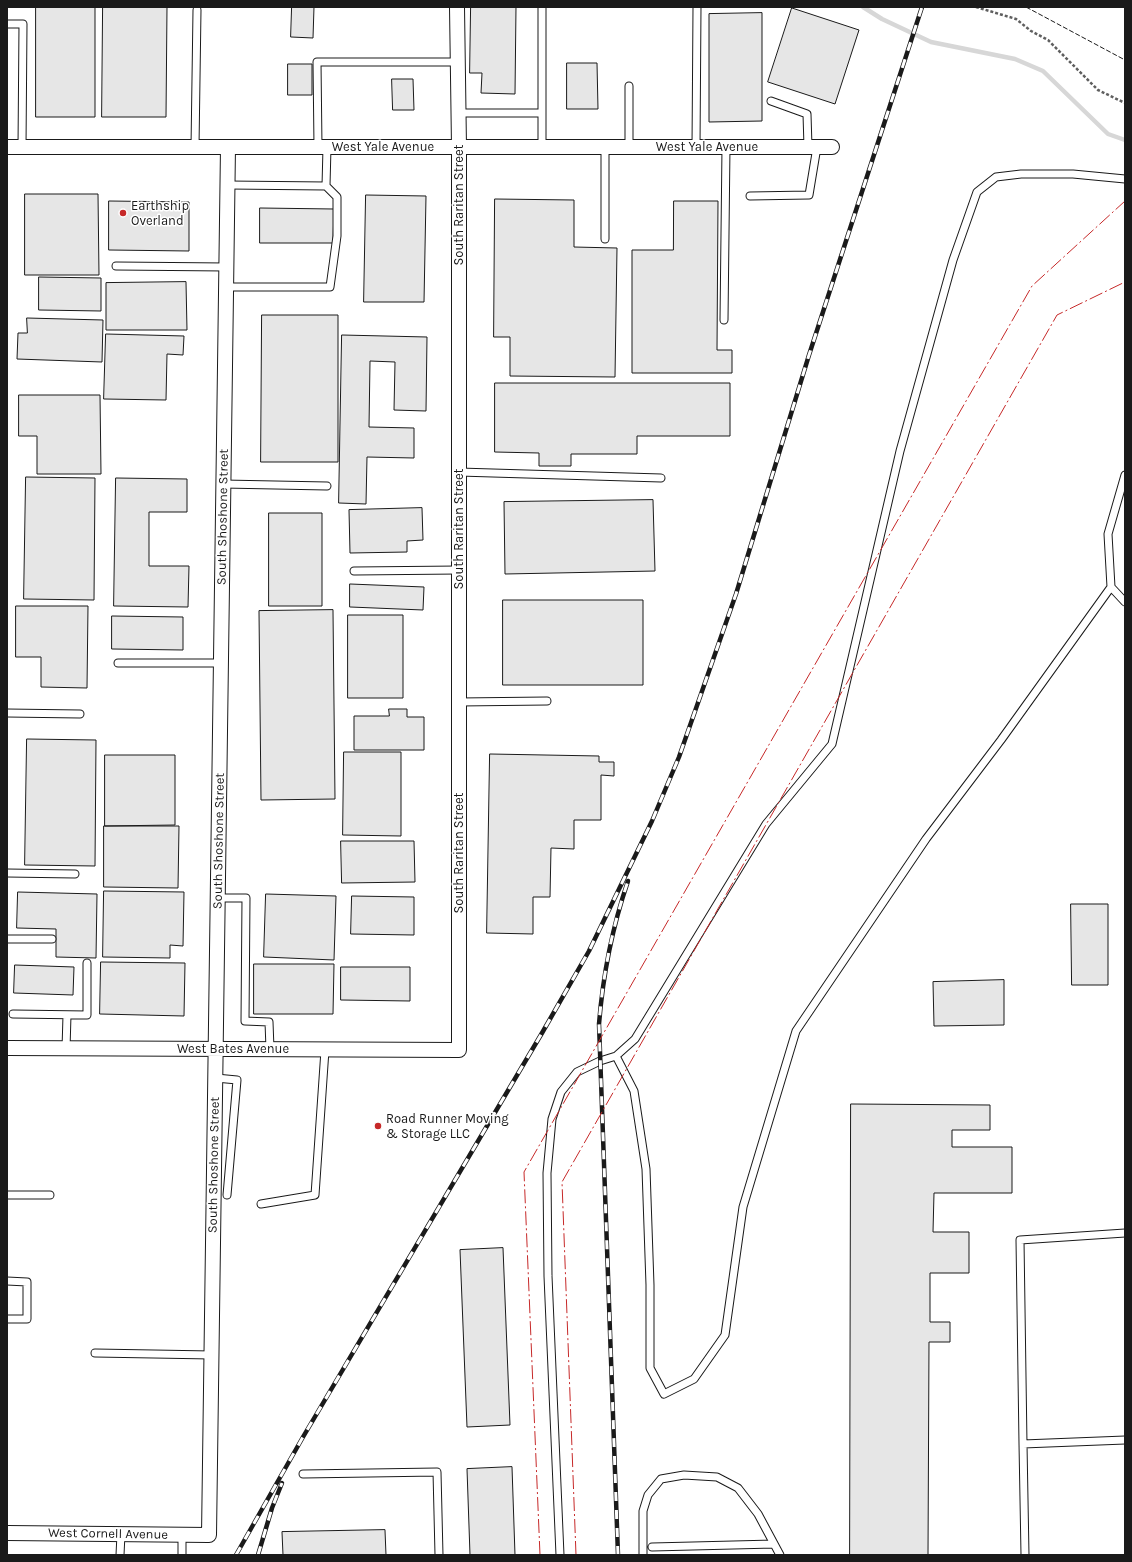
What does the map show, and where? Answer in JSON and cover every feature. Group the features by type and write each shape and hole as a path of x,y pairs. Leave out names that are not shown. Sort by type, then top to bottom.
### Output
{"street":[{"name":"South Raritan Street","path":"456,7 459,147 459,1050"},
{"name":"West Yale Avenue","path":"7,147 832,147"},
{"name":"South Shoshone Street","path":"209,1535 228,147"},
{"name":"West Bates Avenue","path":"7,1048 459,1050"},
{"name":"West Cornell Avenue","path":"7,1533 209,1535"}],"lane":[{"path":"542,7 542,147"},
{"path":"696,147 697,7"},
{"path":"195,147 197,10"},
{"path":"7,24 23,24 22,147"},
{"path":"226,287 330,287 337,236 337,197 326,186 317,62 458,62"},
{"path":"628,86 629,147"},
{"path":"750,196 809,195 812,147 807,114 771,101"},
{"path":"458,113 542,113"},
{"path":"605,147 605,239"},
{"path":"724,320 726,147"},
{"path":"560,1555 548,1276 547,1173 552,1120 560,1092 577,1072 600,1061 616,1056 635,1039 766,824 832,744 900,451 953,260 977,192 996,177 1021,174 1073,174 1125,179"},
{"path":"228,185 326,186"},
{"path":"116,266 226,267"},
{"path":"459,472 661,478"},
{"path":"616,1056 634,1092 646,1169 650,1285 650,1368 664,1394 694,1379 725,1335 743,1207 796,1031 926,839 1001,740 1111,587 1108,534 1125,475"},
{"path":"224,484 327,486"},
{"path":"354,571 459,570"},
{"path":"1111,587 1125,602"},
{"path":"118,663 221,662"},
{"path":"459,702 547,701"},
{"path":"7,713 80,714"},
{"path":"7,873 75,874"},
{"path":"218,898 246,898 245,1021 270,1022 270,1049"},
{"path":"7,939 52,939"},
{"path":"13,1014 87,1016 88,963"},
{"path":"66,1048 67,1015"},
{"path":"261,1204 315,1195 325,1050"},
{"path":"216,1078 237,1080 227,1195"},
{"path":"7,1195 50,1195"},
{"path":"1025,1555 1020,1240 1125,1233"},
{"path":"7,1281 27,1282 27,1319 7,1319"},
{"path":"95,1353 212,1355"},
{"path":"1023,1444 1125,1440"},
{"path":"303,1474 436,1472 439,1555"},
{"path":"643,1555 643,1511 648,1495 661,1479 684,1476 717,1477 738,1488 758,1514 780,1555"},
{"path":"120,1555 121,1534"},
{"path":"182,1535 182,1555"},
{"path":"652,1547 774,1544"}],"path":[{"path":"976,7 1016,19 1031,31 1048,40 1098,90 1125,103"}],"building":[{"path":"36,7 95,7 95,117 36,117"},
{"path":"103,7 167,7 166,117 102,117"},
{"path":"292,7 314,7 313,38 291,37"},
{"path":"471,7 516,7 515,94 481,93 482,73 470,73"},
{"path":"792,8 859,30 835,104 768,82"},
{"path":"762,13 762,121 709,122 709,14"},
{"path":"567,63 597,63 598,109 567,109"},
{"path":"288,64 312,64 312,95 288,95"},
{"path":"392,79 413,79 414,110 393,110"},
{"path":"25,194 98,194 99,275 25,275"},
{"path":"366,195 426,196 424,302 364,302"},
{"path":"495,199 574,200 574,247 617,248 615,377 510,376 510,337 494,337"},
{"path":"109,201 189,202 189,251 109,250"},
{"path":"674,201 718,201 717,350 732,350 732,373 632,373 632,250 673,250"},
{"path":"260,208 334,209 333,243 260,243"},
{"path":"39,277 101,278 101,311 39,310"},
{"path":"186,282 187,330 106,330 106,283"},
{"path":"262,315 338,315 338,462 261,462"},
{"path":"27,318 103,320 102,362 17,359 18,333 27,333"},
{"path":"106,334 184,336 183,355 167,354 166,400 104,399"},
{"path":"342,335 427,337 426,411 394,410 395,362 370,361 369,427 414,428 414,458 367,457 366,504 339,503"},
{"path":"495,383 730,383 730,436 637,436 637,454 571,454 571,466 539,466 539,453 495,452"},
{"path":"19,395 100,395 101,474 37,474 37,436 19,436"},
{"path":"26,477 95,478 94,600 24,599"},
{"path":"116,478 187,479 187,512 149,512 149,566 189,566 188,607 114,606"},
{"path":"653,500 655,571 505,574 504,502"},
{"path":"422,508 423,540 407,541 407,552 350,553 349,510"},
{"path":"269,513 322,513 322,606 269,606"},
{"path":"350,584 424,587 423,610 350,607"},
{"path":"503,600 643,600 643,685 503,685"},
{"path":"16,606 88,606 87,688 41,687 41,657 16,657"},
{"path":"333,610 335,799 261,800 259,611"},
{"path":"348,615 403,615 403,698 348,698"},
{"path":"112,616 183,617 183,650 112,649"},
{"path":"389,709 407,709 407,717 424,717 424,750 354,750 354,716 389,716"},
{"path":"27,739 96,740 95,866 25,865"},
{"path":"344,752 401,752 401,836 343,835"},
{"path":"490,754 599,756 599,762 614,762 614,776 601,775 601,820 574,820 574,849 551,848 550,897 533,897 533,934 487,933"},
{"path":"105,755 175,755 175,825 105,826"},
{"path":"104,826 179,826 178,888 104,887"},
{"path":"341,841 414,841 415,882 342,883"},
{"path":"104,891 184,892 183,946 170,945 170,958 103,957"},
{"path":"18,892 97,894 96,958 56,957 56,929 17,928"},
{"path":"266,894 336,896 334,960 264,957"},
{"path":"352,896 414,897 414,935 351,934"},
{"path":"1071,904 1108,904 1108,985 1072,985"},
{"path":"101,962 185,963 184,1016 100,1014"},
{"path":"254,964 334,964 333,1014 254,1014"},
{"path":"15,965 74,967 73,995 14,993"},
{"path":"341,967 410,967 410,1001 341,1000"},
{"path":"1004,980 1004,1025 934,1026 933,982"},
{"path":"851,1104 990,1105 990,1130 952,1130 952,1147 1012,1147 1012,1193 934,1193 933,1232 969,1232 969,1273 930,1273 930,1322 950,1322 950,1342 929,1342 928,1555 850,1555"},
{"path":"503,1248 510,1425 467,1427 460,1250"},
{"path":"512,1467 515,1555 470,1555 467,1469"},
{"path":"385,1530 386,1555 283,1555 282,1532"}],"waterway":[{"path":"863,7 882,19 931,42 1015,59 1043,71 1108,134 1125,140"}],"railway":[{"path":"236,1555 303,1437 589,951 652,821 679,757 736,594 809,355 922,7"},
{"path":"618,1555 599,1024 609,951 617,916 628,881"},
{"path":"258,1555 272,1508 282,1483"}],"fence":[{"path":"1026,7 1125,60"}],"power":[{"path":"540,1555 524,1172 1032,286 1125,201"},
{"path":"576,1555 562,1182 1057,315 1125,282"}],"place":[{"name":"Earthship Overland","path":"123,213"},
{"name":"Road Runner Moving & Storage LLC","path":"378,1126"}]}
